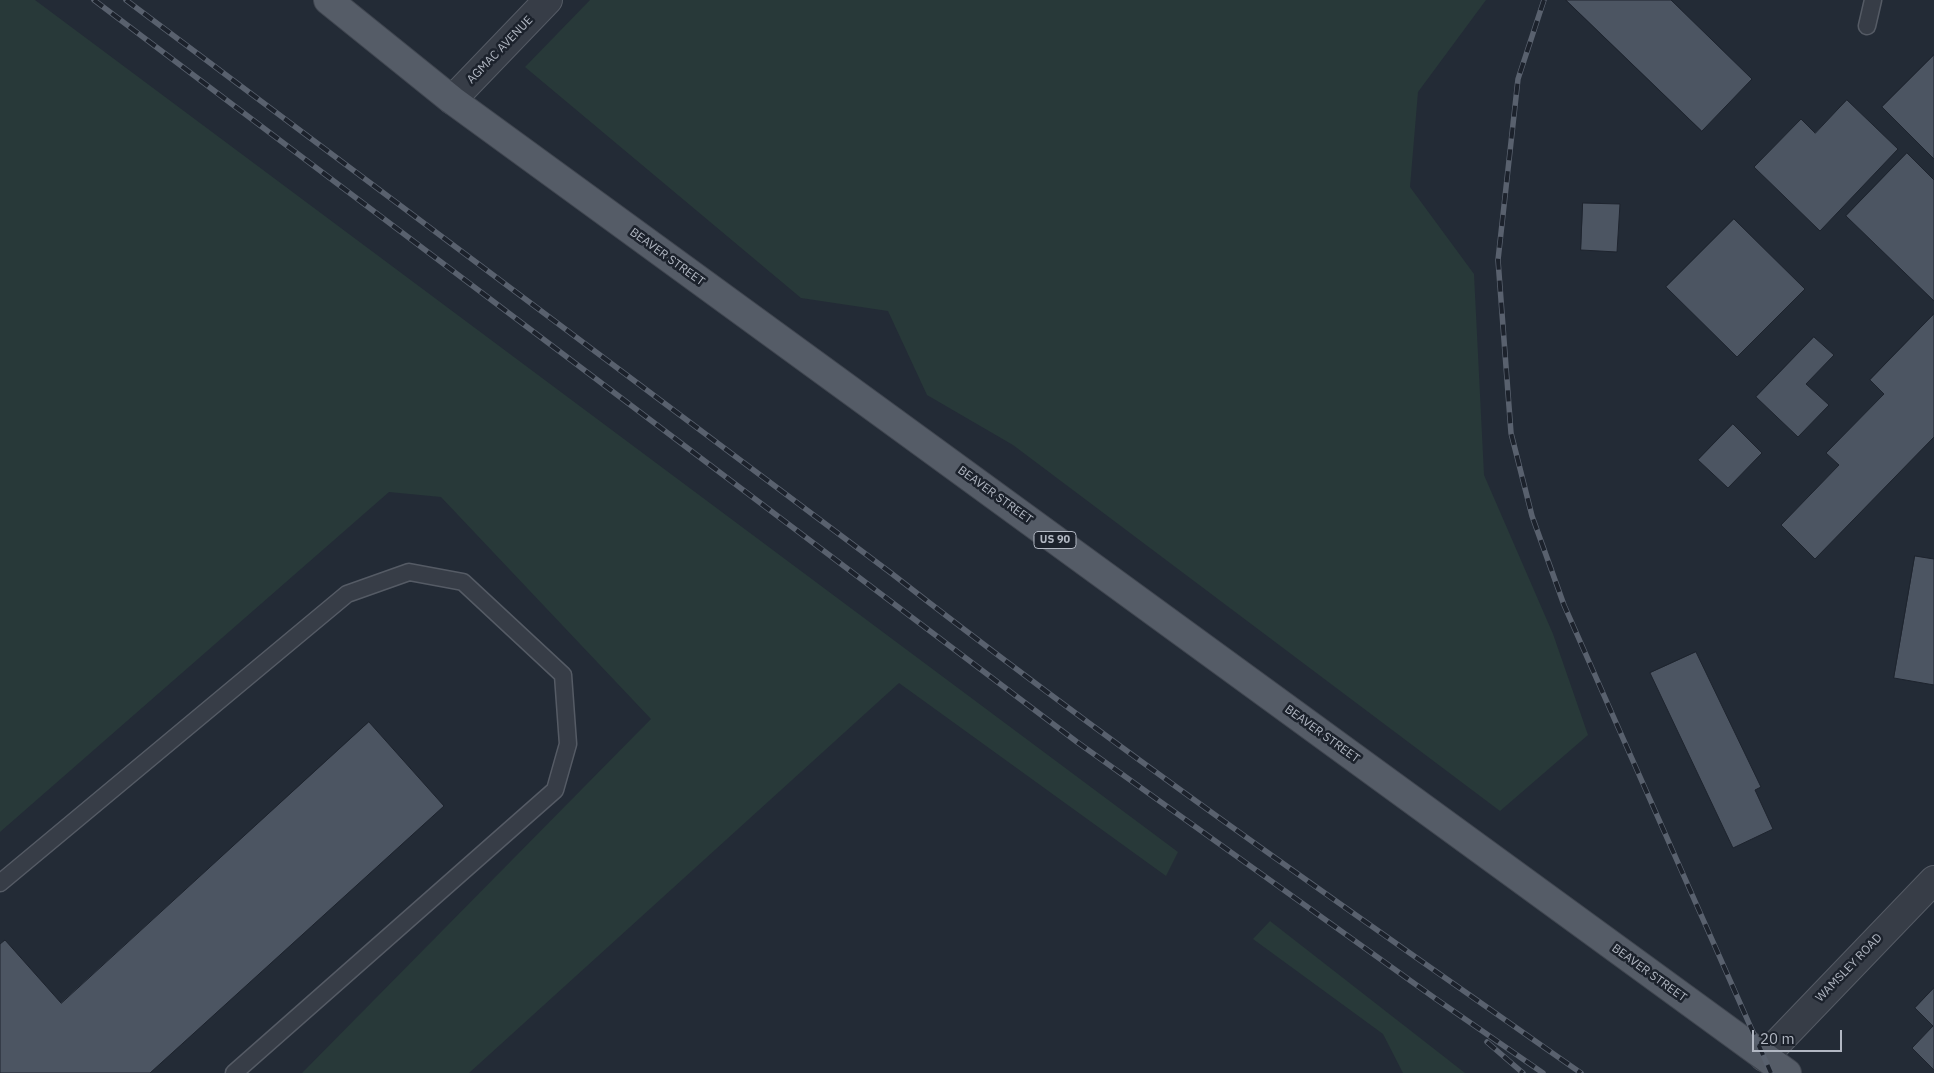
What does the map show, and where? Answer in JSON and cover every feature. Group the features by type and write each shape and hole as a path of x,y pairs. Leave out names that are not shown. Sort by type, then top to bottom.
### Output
{"main road":[{"name":"BEAVER STREET","path":"328,0 452,100 1787,1073"}],"street":[{"name":"AGMAC AVENUE","path":"452,100 548,0"},
{"name":"WAMSLEY ROAD","path":"1764,1057 1934,880"}],"lane":[{"path":"1867,26 1873,0"},
{"path":"0,883 348,594 409,572 463,582 562,675 568,744 555,790 234,1073"}],"shaded area":[{"path":"0,0 35,0 1178,852 1166,876 899,683 469,1073 302,1073 651,719 441,497 389,492 0,832"},
{"path":"590,0 1486,0 1418,92 1410,187 1474,274 1484,475 1553,634 1588,735 1500,811 1013,445 927,395 888,311 801,298 525,67"},
{"path":"1270,921 1465,1073 1403,1073 1383,1034 1253,939"}],"building":[{"path":"1566,0 1671,0 1752,79 1702,131"},
{"path":"1934,55 1934,159 1882,107"},
{"path":"1847,100 1898,149 1820,231 1754,167 1801,119 1815,133"},
{"path":"1907,153 1934,180 1934,301 1846,216"},
{"path":"1583,203 1620,204 1617,252 1581,250"},
{"path":"1734,219 1805,289 1737,357 1666,287"},
{"path":"1934,314 1934,437 1815,559 1781,525 1839,465 1826,453 1884,394 1870,380"},
{"path":"1814,337 1834,355 1806,384 1829,405 1798,437 1756,397"},
{"path":"1733,424 1762,453 1728,488 1698,460"},
{"path":"1915,556 1934,559 1934,685 1894,678"},
{"path":"1696,652 1761,787 1755,790 1773,829 1733,848 1650,673"},
{"path":"369,722 444,806 150,1073 0,1073 0,944 5,940 61,1003"},
{"path":"1934,988 1934,1070 1912,1048 1933,1026 1915,1008"}],"railway":[{"path":"94,0 1077,742 1436,999 1543,1073"},
{"path":"126,0 1146,765 1406,951 1581,1073"},
{"path":"1544,0 1518,79 1498,260 1511,433 1532,516 1564,605 1771,1073"},
{"path":"1487,1042 1523,1073"}]}
